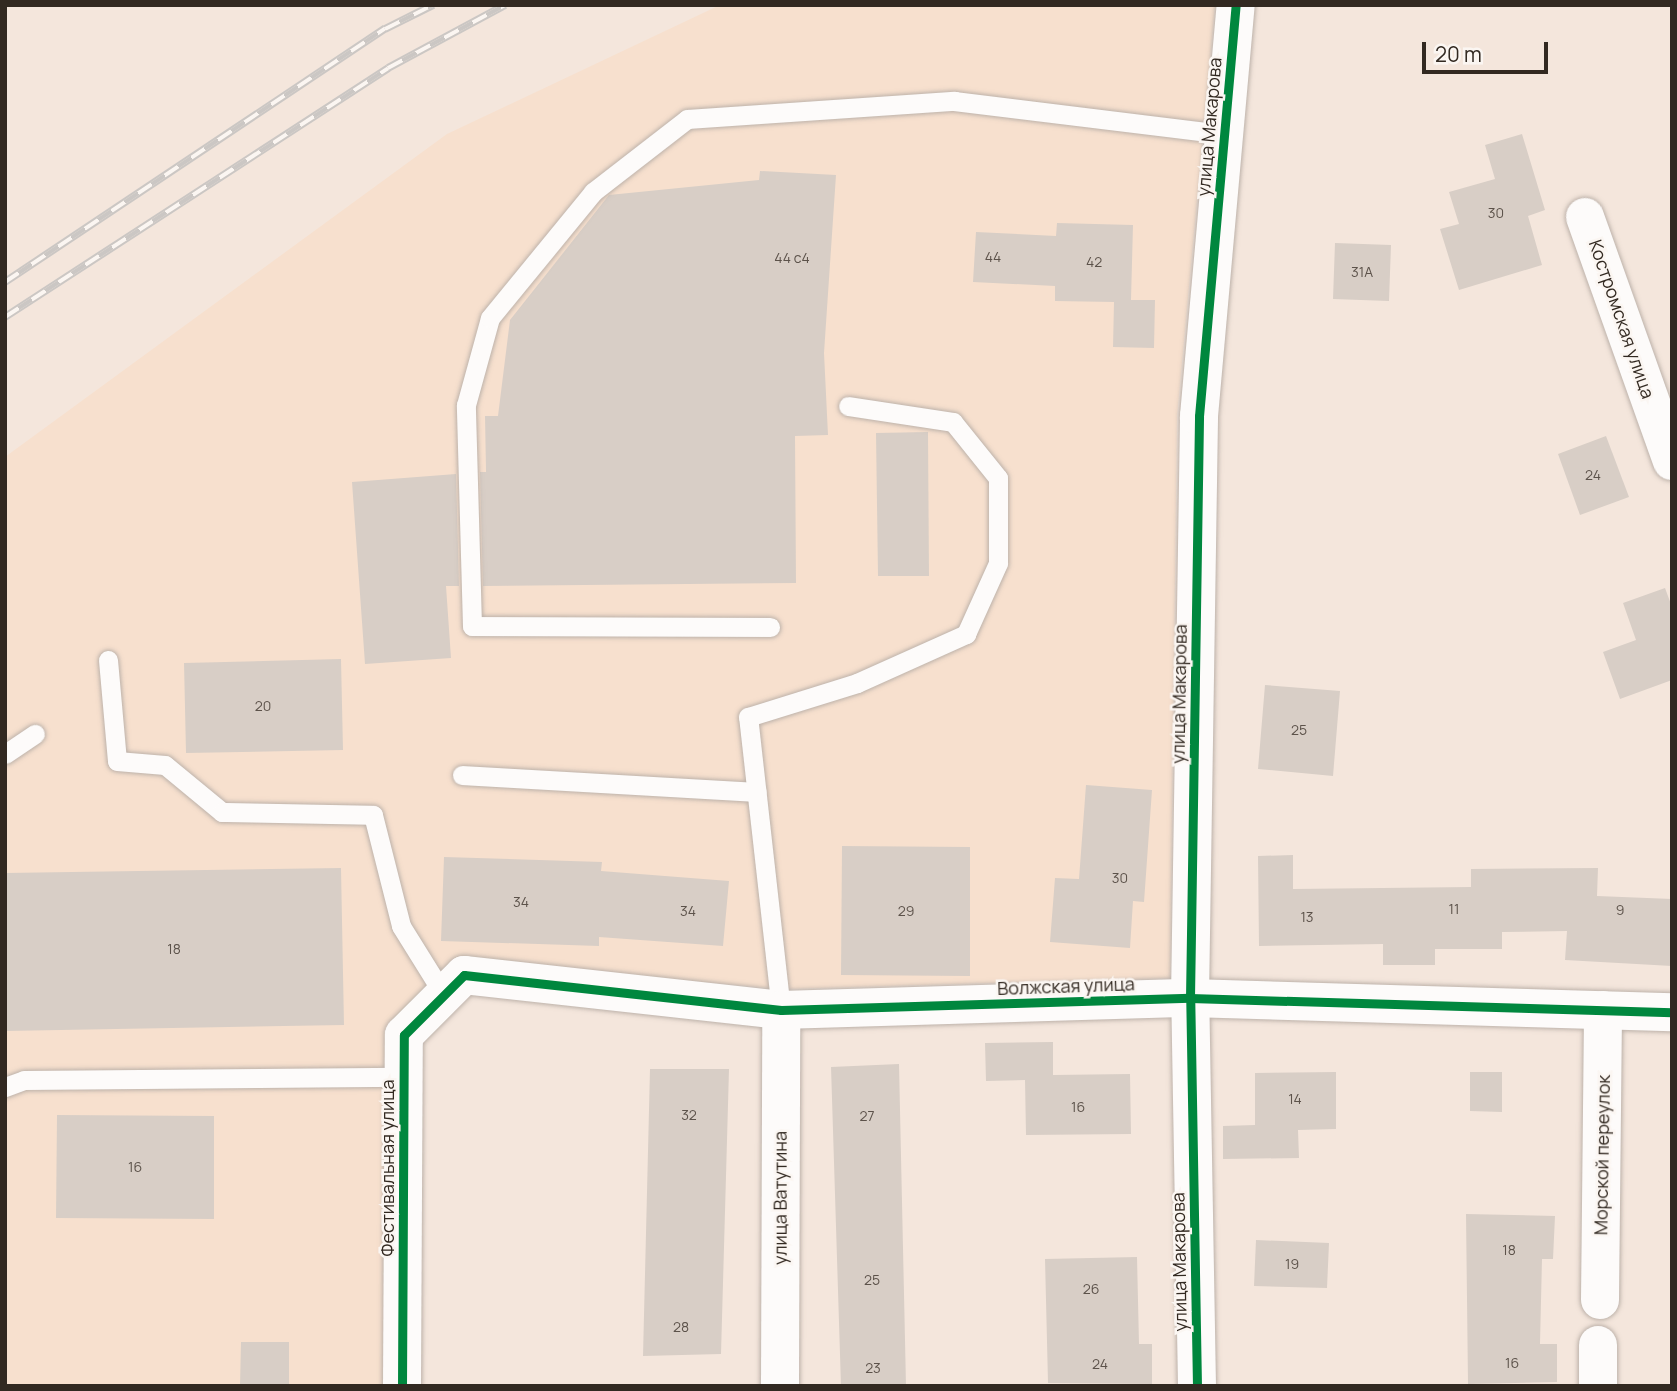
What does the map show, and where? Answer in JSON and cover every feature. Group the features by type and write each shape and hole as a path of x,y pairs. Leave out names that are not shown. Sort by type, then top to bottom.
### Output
{"street":[{"name":"улица Макарова","path":"1197,1386 1190,998 1199,416 1236,5"},
{"name":"Костромская улица","path":"1585,217 1672,461"},
{"name":"Волжская улица","path":"454,985 780,1010 1190,998 1672,1012"},
{"name":"Фестивальная улица","path":"402,1386 404,1035 454,985"},
{"name":"улица Ватутина","path":"779,1386 780,1010"},
{"name":"Морской переулок","path":"1601,1300 1604,1010"},
{"path":"1598,1345 1598,1386"}],"lane":[{"path":"770,627 472,626 466,405 491,318 593,192 687,120 954,101 1224,134"},
{"path":"780,1010 748,717 857,683 966,634 998,563 998,478 953,422 848,406"},
{"path":"108,660 117,761 165,765 222,812 373,815 401,926 454,985"},
{"path":"5,754 35,734"},
{"path":"462,775 757,792"},
{"path":"5,1087 24,1080 404,1077"}],"shaded area":[{"path":"720,5 1215,5 1177,416 1170,978 784,989 455,961 388,1030 383,1386 5,1386 5,457 447,134"}],"building":[{"path":"1522,134 1545,210 1528,216 1542,265 1459,290 1440,229 1459,224 1449,192 1495,179 1485,145"},
{"path":"760,171 836,175 824,353 828,435 795,436 796,583 483,586 480,472 486,472 485,416 498,416 510,320 609,195 759,180"},
{"path":"1057,223 1133,225 1131,300 1155,300 1154,348 1113,347 1114,302 1055,301 1055,286 973,282 976,232 1056,236"},
{"path":"1335,243 1391,245 1389,301 1333,299"},
{"path":"928,432 929,576 878,576 876,433"},
{"path":"1606,436 1629,497 1580,515 1558,454"},
{"path":"456,474 459,586 446,586 451,658 365,664 352,482"},
{"path":"1665,588 1672,607 1672,680 1620,699 1603,652 1636,640 1623,603"},
{"path":"341,659 343,750 186,753 184,663"},
{"path":"1265,685 1340,691 1333,776 1258,769"},
{"path":"1086,785 1152,790 1144,902 1133,901 1130,948 1050,942 1055,878 1079,879"},
{"path":"842,846 970,847 970,976 841,975"},
{"path":"1293,855 1293,889 1471,887 1471,869 1598,868 1597,896 1672,899 1672,966 1565,960 1567,931 1502,932 1502,949 1435,949 1435,965 1383,965 1383,944 1259,946 1258,856"},
{"path":"444,857 602,862 601,871 729,881 723,946 599,937 599,946 441,941"},
{"path":"341,868 344,1025 5,1031 5,873"},
{"path":"1053,1042 1053,1075 1130,1074 1131,1134 1026,1135 1025,1080 986,1081 985,1043"},
{"path":"899,1064 906,1386 841,1386 831,1067"},
{"path":"650,1069 729,1069 721,1354 643,1356"},
{"path":"1336,1072 1336,1129 1298,1130 1299,1158 1223,1159 1223,1126 1255,1125 1255,1073"},
{"path":"1470,1072 1502,1072 1502,1112 1470,1111"},
{"path":"57,1115 214,1116 214,1219 56,1218"},
{"path":"1466,1214 1555,1216 1553,1259 1542,1259 1540,1344 1557,1344 1557,1382 1468,1384"},
{"path":"1256,1240 1329,1243 1327,1288 1254,1286"},
{"path":"1137,1257 1139,1344 1152,1344 1152,1384 1048,1383 1045,1259"},
{"path":"241,1342 289,1342 289,1386 240,1386"}],"railway":[{"path":"5,282 385,29 433,5"},
{"path":"5,317 388,68 505,5"}],"cycle path":[{"path":"1197,1386 1190,998 1199,416 1236,5"},
{"path":"402,1386 404,1035 464,975 781,1010 1190,998 1672,1012"}]}
